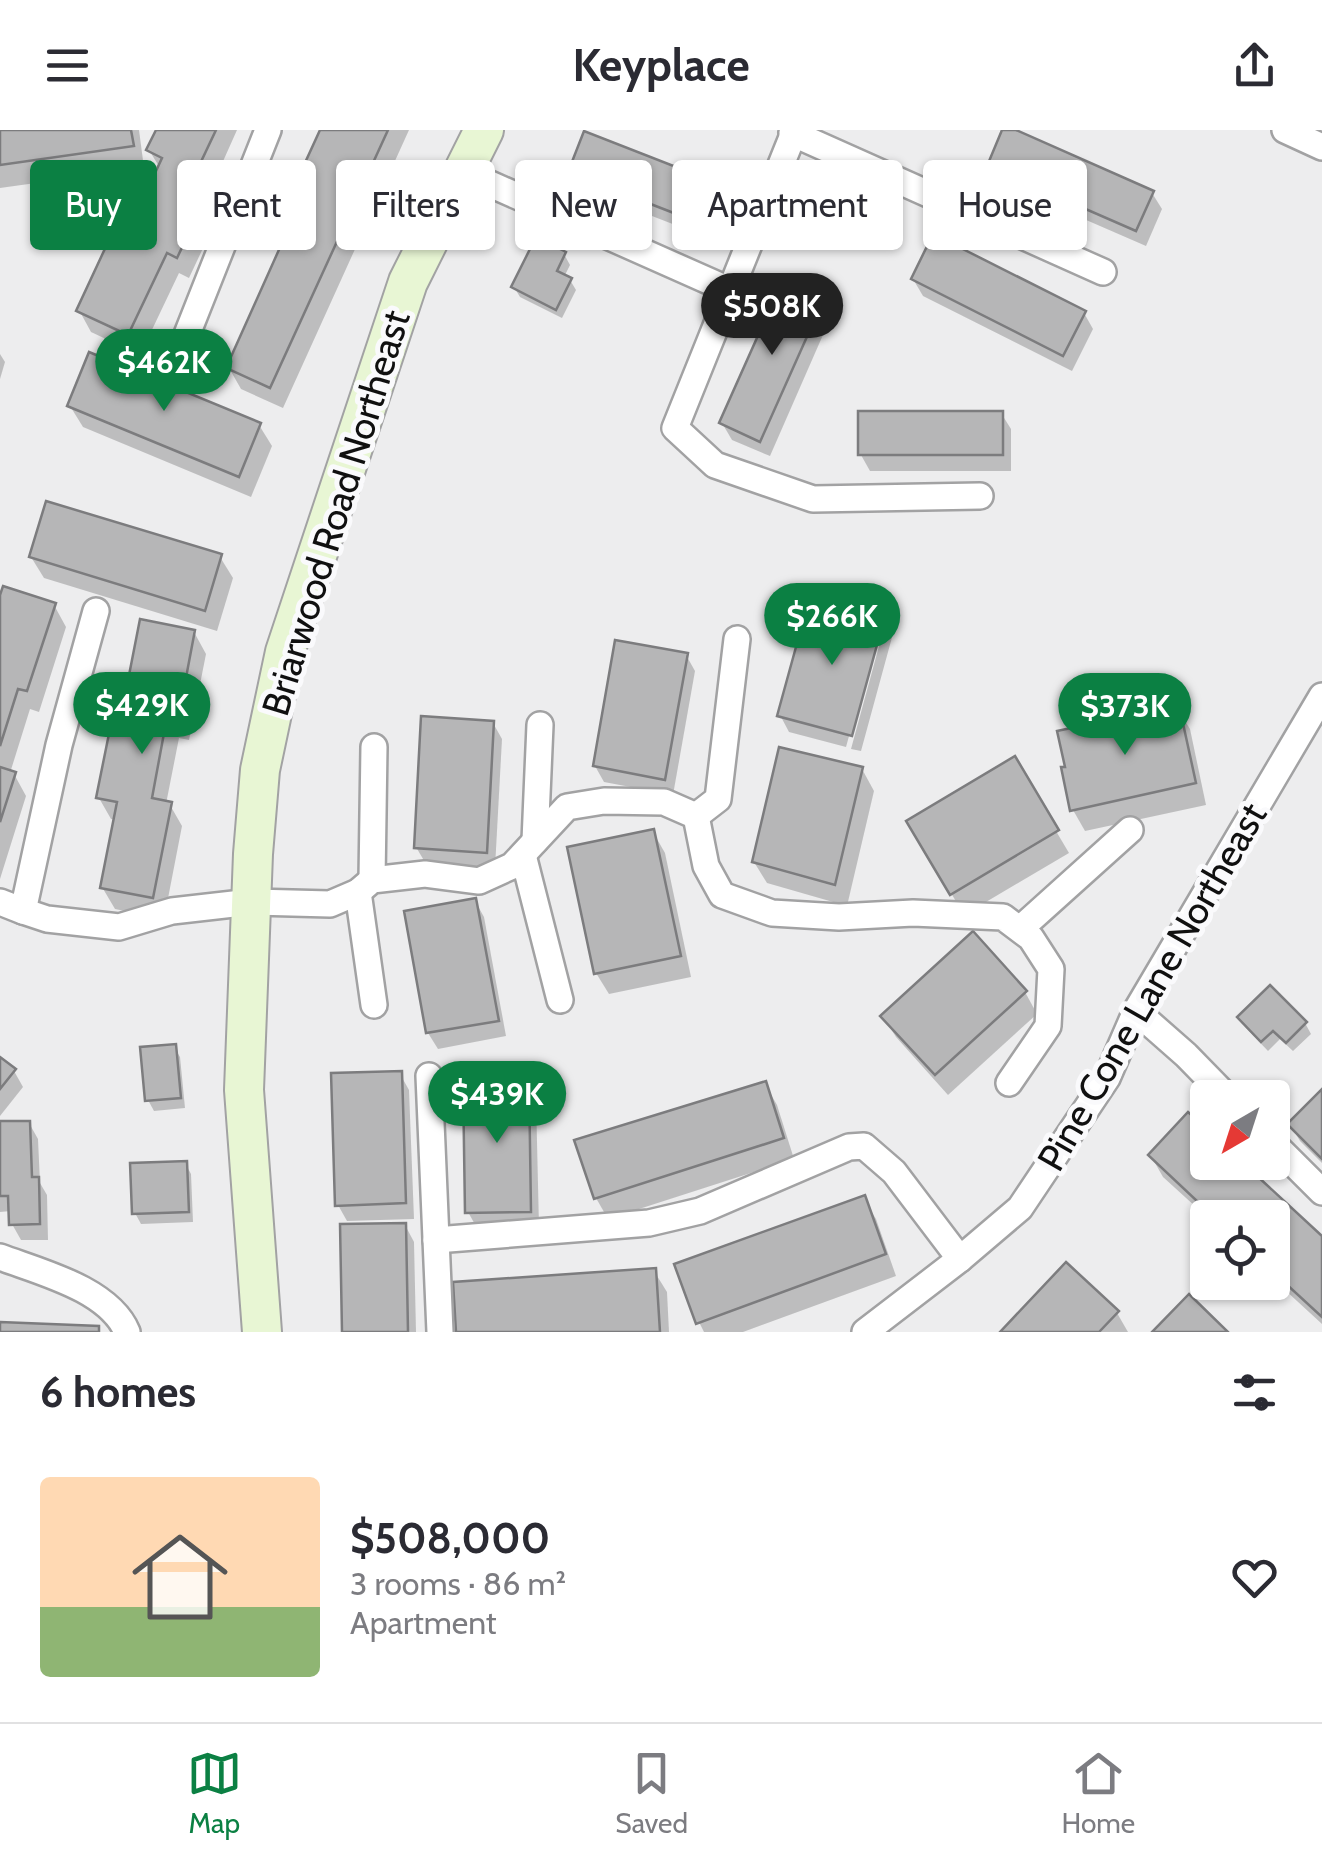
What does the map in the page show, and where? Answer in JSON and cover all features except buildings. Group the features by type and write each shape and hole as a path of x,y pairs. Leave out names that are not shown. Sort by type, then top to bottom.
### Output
{"street":[{"path":"182,347 268,130"},
{"name":"Briarwood Road Northeast","path":"469,160 484,130"},
{"path":"1286,130 1322,147"},
{"path":"980,496 813,499 715,465 674,428 793,132 1103,272"},
{"path":"495,186 729,290"},
{"name":"Briarwood Road Northeast","path":"262,1332 244,1090 260,770 285,652 408,282 424,250"},
{"path":"96,611 12,906 47,919 119,927 172,911 252,902 330,904 365,886 425,874 479,881 512,866 568,807 604,802 664,802 696,816"},
{"path":"696,816 718,798 737,639"},
{"name":"Pine Cone Lane Northeast","path":"864,1332 960,1260 1020,1208 1107,1078 1136,1010 1315,726 1322,696"},
{"path":"540,725 529,848 560,1000"},
{"path":"374,747 365,886 374,1005"},
{"path":"696,816 706,866 722,895 772,912 840,917 912,913 1004,917 1031,938 1051,969 1048,1026 1010,1082"},
{"path":"1020,930 1130,830"},
{"path":"1136,1010 1210,1080"},
{"path":"429,1076 440,1332"},
{"path":"436,1240 649,1224 700,1210 848,1148 864,1146 894,1172 960,1260"},
{"path":"1290,1160 1322,1192"},
{"path":"0,1257 77,1286 101,1300 127,1332"}]}
